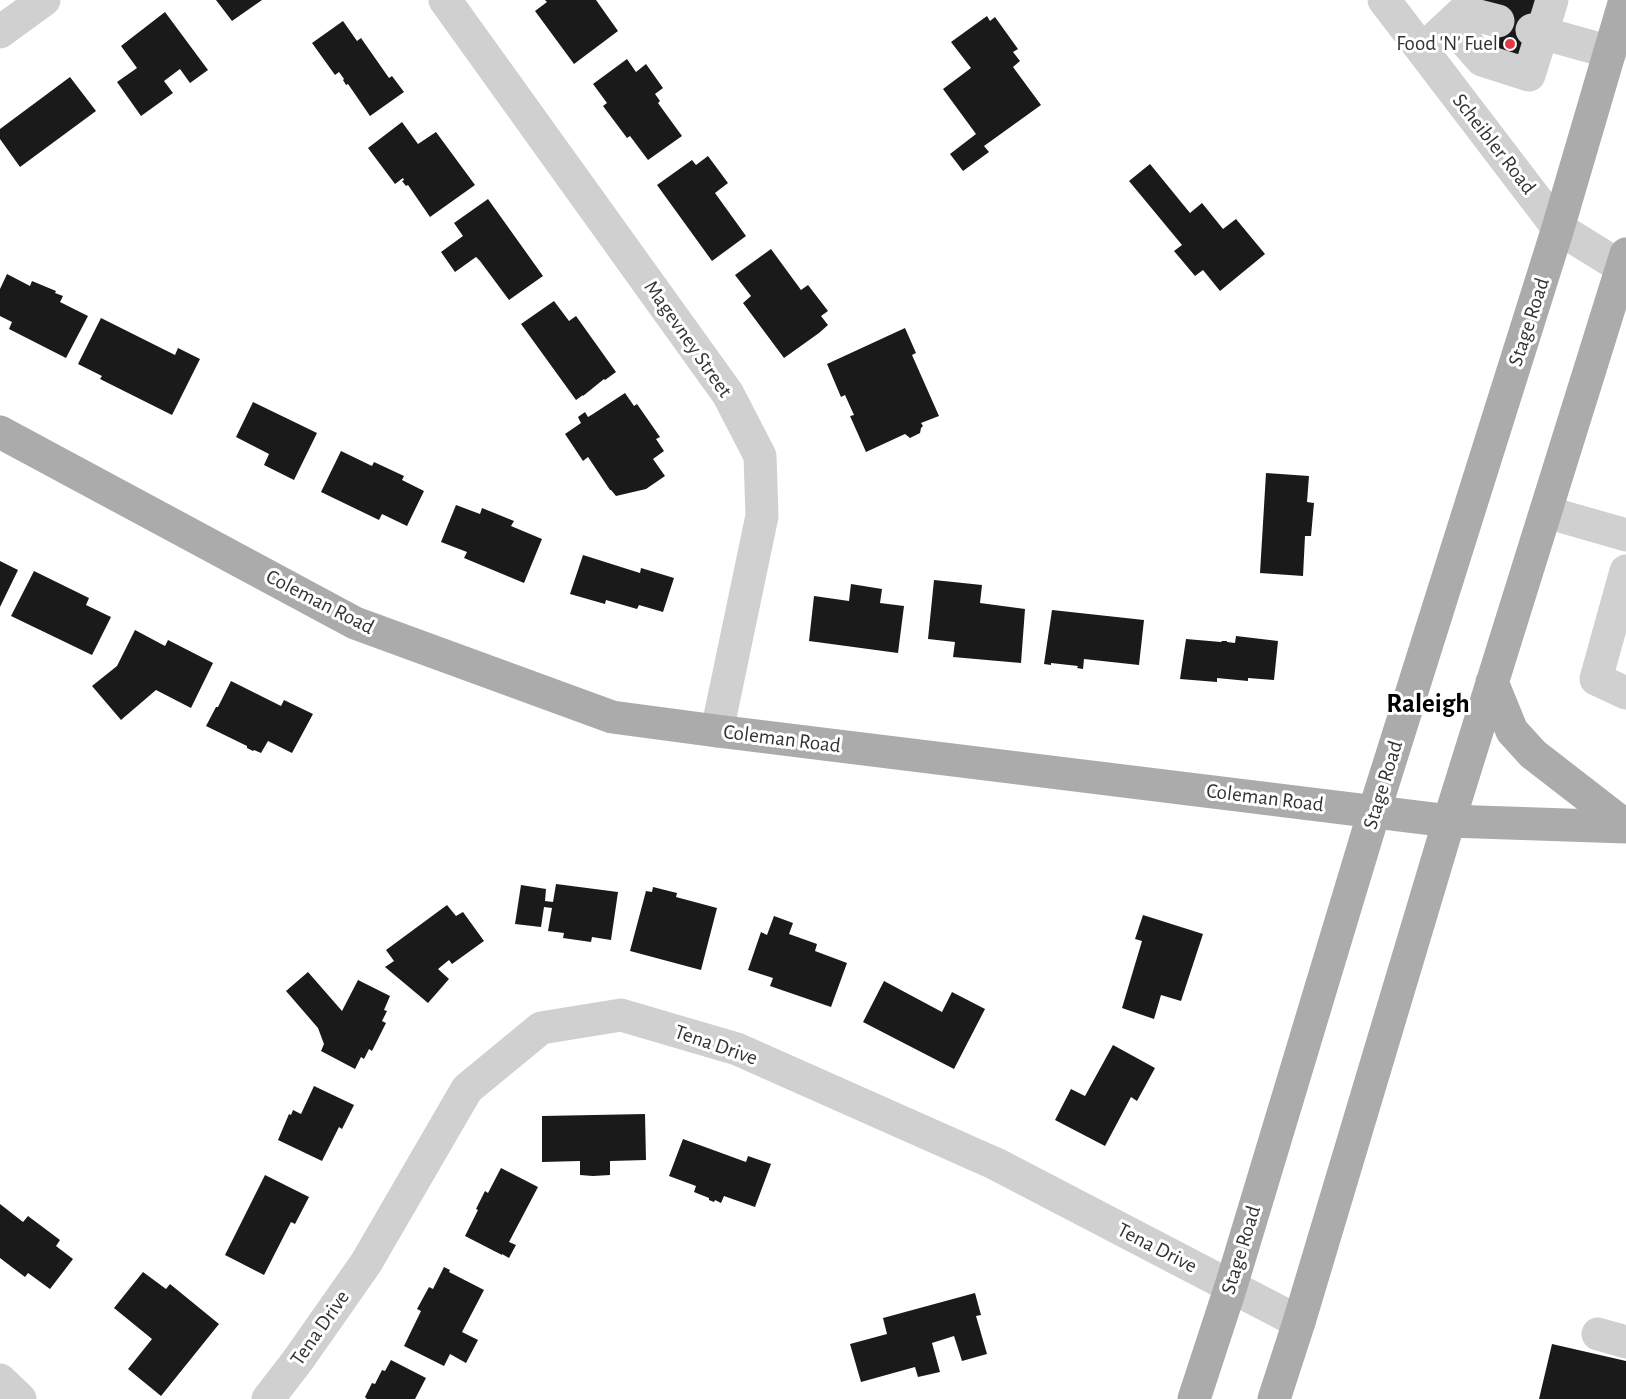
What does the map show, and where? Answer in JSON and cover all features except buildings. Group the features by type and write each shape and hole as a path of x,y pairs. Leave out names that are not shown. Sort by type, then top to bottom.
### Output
{"main road":[{"name":"Stage Road","path":"1194,1399 1231,1286 1374,812 1558,228 1625,0"},
{"path":"1274,1399 1449,821 1625,264"},
{"name":"Coleman Road","path":"0,432 355,623 612,717 1449,821 1626,826"},
{"path":"1492,682 1512,731 1533,754 1626,826"}],"street":[{"path":"0,32 44,0"},
{"name":"Magevney Street","path":"445,0 728,394 760,456 762,516 717,731"},
{"name":"Scheibler Road","path":"1384,0 1558,228 1625,264"},
{"path":"1455,12 1482,60 1529,75 1537,32 1552,0"},
{"path":"1422,50 1455,12"},
{"path":"1455,12 1498,21"},
{"path":"1537,32 1610,52"},
{"path":"1546,512 1626,534"},
{"path":"1626,572 1596,679 1626,693"},
{"name":"Tena Drive","path":"268,1399 366,1263 467,1089 541,1028 621,1015 737,1049 986,1160 1299,1322"},
{"path":"0,1380 20,1399"}],"place":[{"name":"Food 'N' Fuel","path":"1510,44"}],"district":[{"name":"Raleigh","path":"1428,704"}]}
